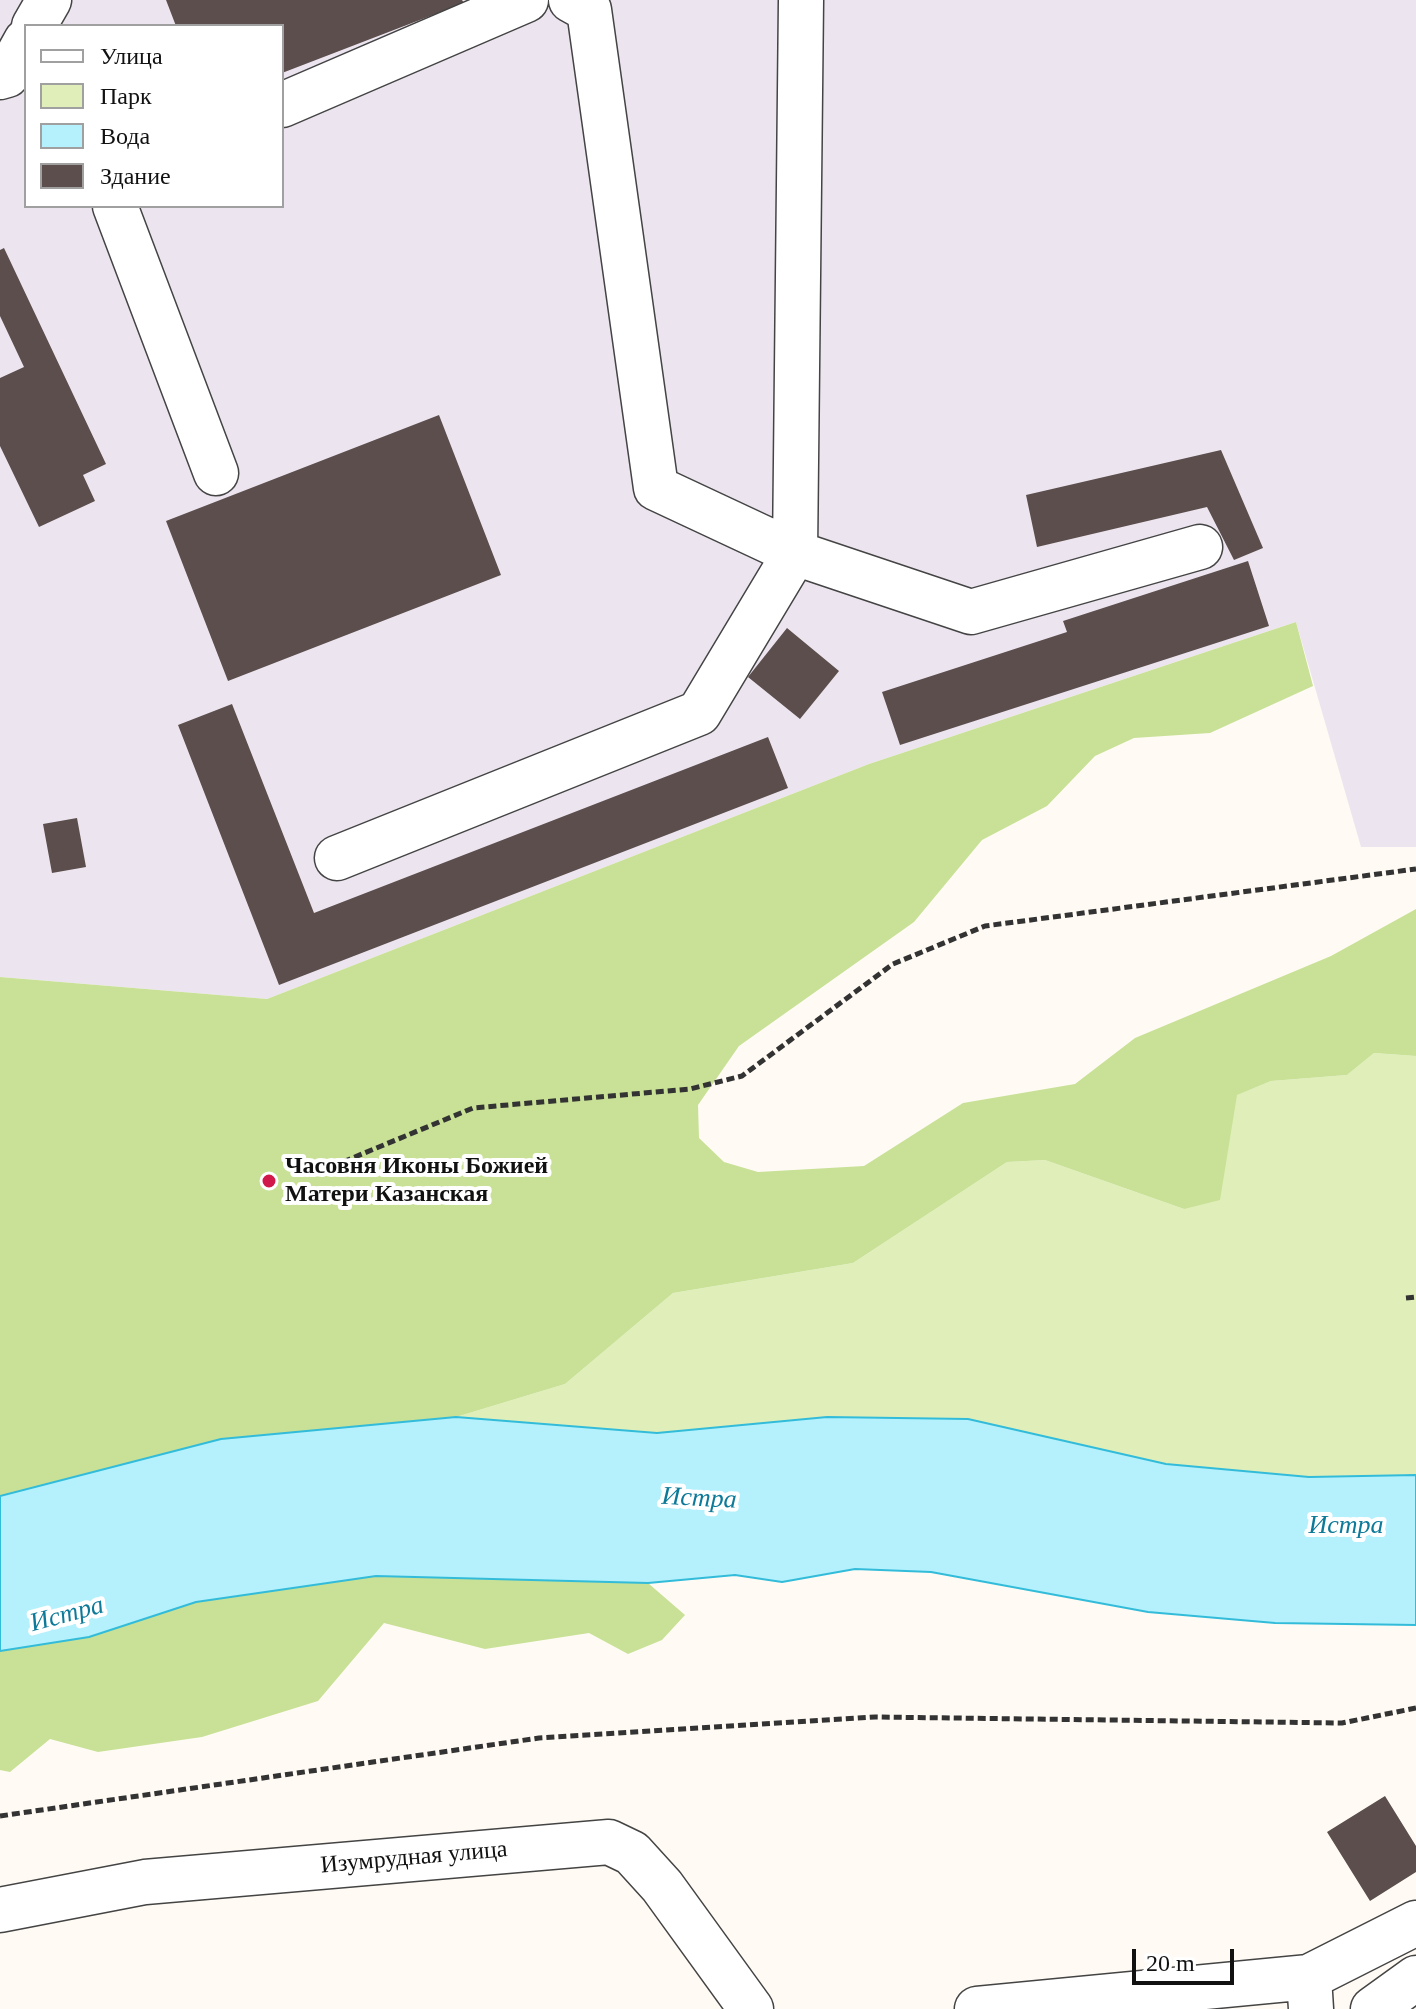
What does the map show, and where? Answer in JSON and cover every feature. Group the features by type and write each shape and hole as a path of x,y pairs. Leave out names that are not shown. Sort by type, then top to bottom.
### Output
{"street":[{"path":"35,24 49,0"},
{"path":"284,104 526,0"},
{"path":"571,0 589,10 656,488 795,553 971,612 1200,547"},
{"path":"337,858 699,713 795,553 801,0"},
{"path":"0,77 7,75 24,45"},
{"path":"116,208 216,473"},
{"name":"Изумрудная улица","path":"0,1910 145,1882 609,1842 632,1853 662,1886 751,2009"},
{"path":"977,2009 1310,1993 1416,1923"},
{"path":"1373,2009 1416,1978"}],"path":[{"path":"321,1171 473,1108 690,1089 742,1076 893,964 985,926 1416,869"},
{"path":"1406,1298 1416,1297"},
{"path":"0,1816 539,1738 875,1717 1342,1723 1416,1708"}],"shaded area":[{"path":"0,0 1416,0 1416,847 1361,847 1296,622 869,764 267,999 0,977"}],"green space":[{"path":"1296,622 1313,686 1210,733 1134,738 1095,756 1047,806 982,840 914,922 739,1046 698,1105 699,1138 724,1162 758,1172 864,1166 963,1103 1075,1084 1135,1038 1331,956 1416,909 1416,1056 1374,1053 1347,1075 1271,1081 1237,1095 1220,1200 1184,1209 1045,1160 1007,1162 853,1263 673,1293 565,1384 456,1417 221,1439 0,1496 0,977 267,999 869,764"},
{"path":"1374,1053 1416,1056 1416,1475 1309,1477 1166,1464 968,1419 827,1417 657,1433 456,1417 565,1384 673,1293 853,1263 1007,1162 1045,1160 1184,1209 1236,1095 1271,1081 1347,1075"},
{"path":"376,1576 648,1583 685,1615 662,1640 628,1654 589,1633 485,1649 384,1623 318,1701 202,1737 98,1752 50,1739 10,1772 0,1770 0,1651 89,1637 196,1602"}],"water":[{"name":"Истра","path":"456,1417 657,1433 827,1417 968,1419 1166,1464 1309,1477 1416,1475 1416,1625 1275,1623 1148,1612 931,1572 855,1569 782,1582 735,1575 648,1583 376,1576 196,1602 89,1637 0,1651 0,1496 221,1439"}],"building":[{"path":"166,0 462,0 464,3 284,72 284,24 175,24"},
{"path":"4,248 106,464 83,475 95,501 39,527 0,446 0,378 24,367 0,316 0,250"},
{"path":"439,415 501,575 228,681 166,521"},
{"path":"1221,450 1263,548 1234,560 1207,507 1037,547 1026,495"},
{"path":"1248,561 1269,626 900,745 882,692 1067,632 1063,621"},
{"path":"787,628 839,671 800,719 748,677"},
{"path":"232,704 314,913 768,737 788,788 279,985 178,725"},
{"path":"77,818 86,867 52,873 43,824"},
{"path":"1385,1796 1416,1846 1416,1872 1370,1901 1327,1832"}],"place":[{"name":"Часовня Иконы Божией Матери Казанская","path":"269,1181"}]}
